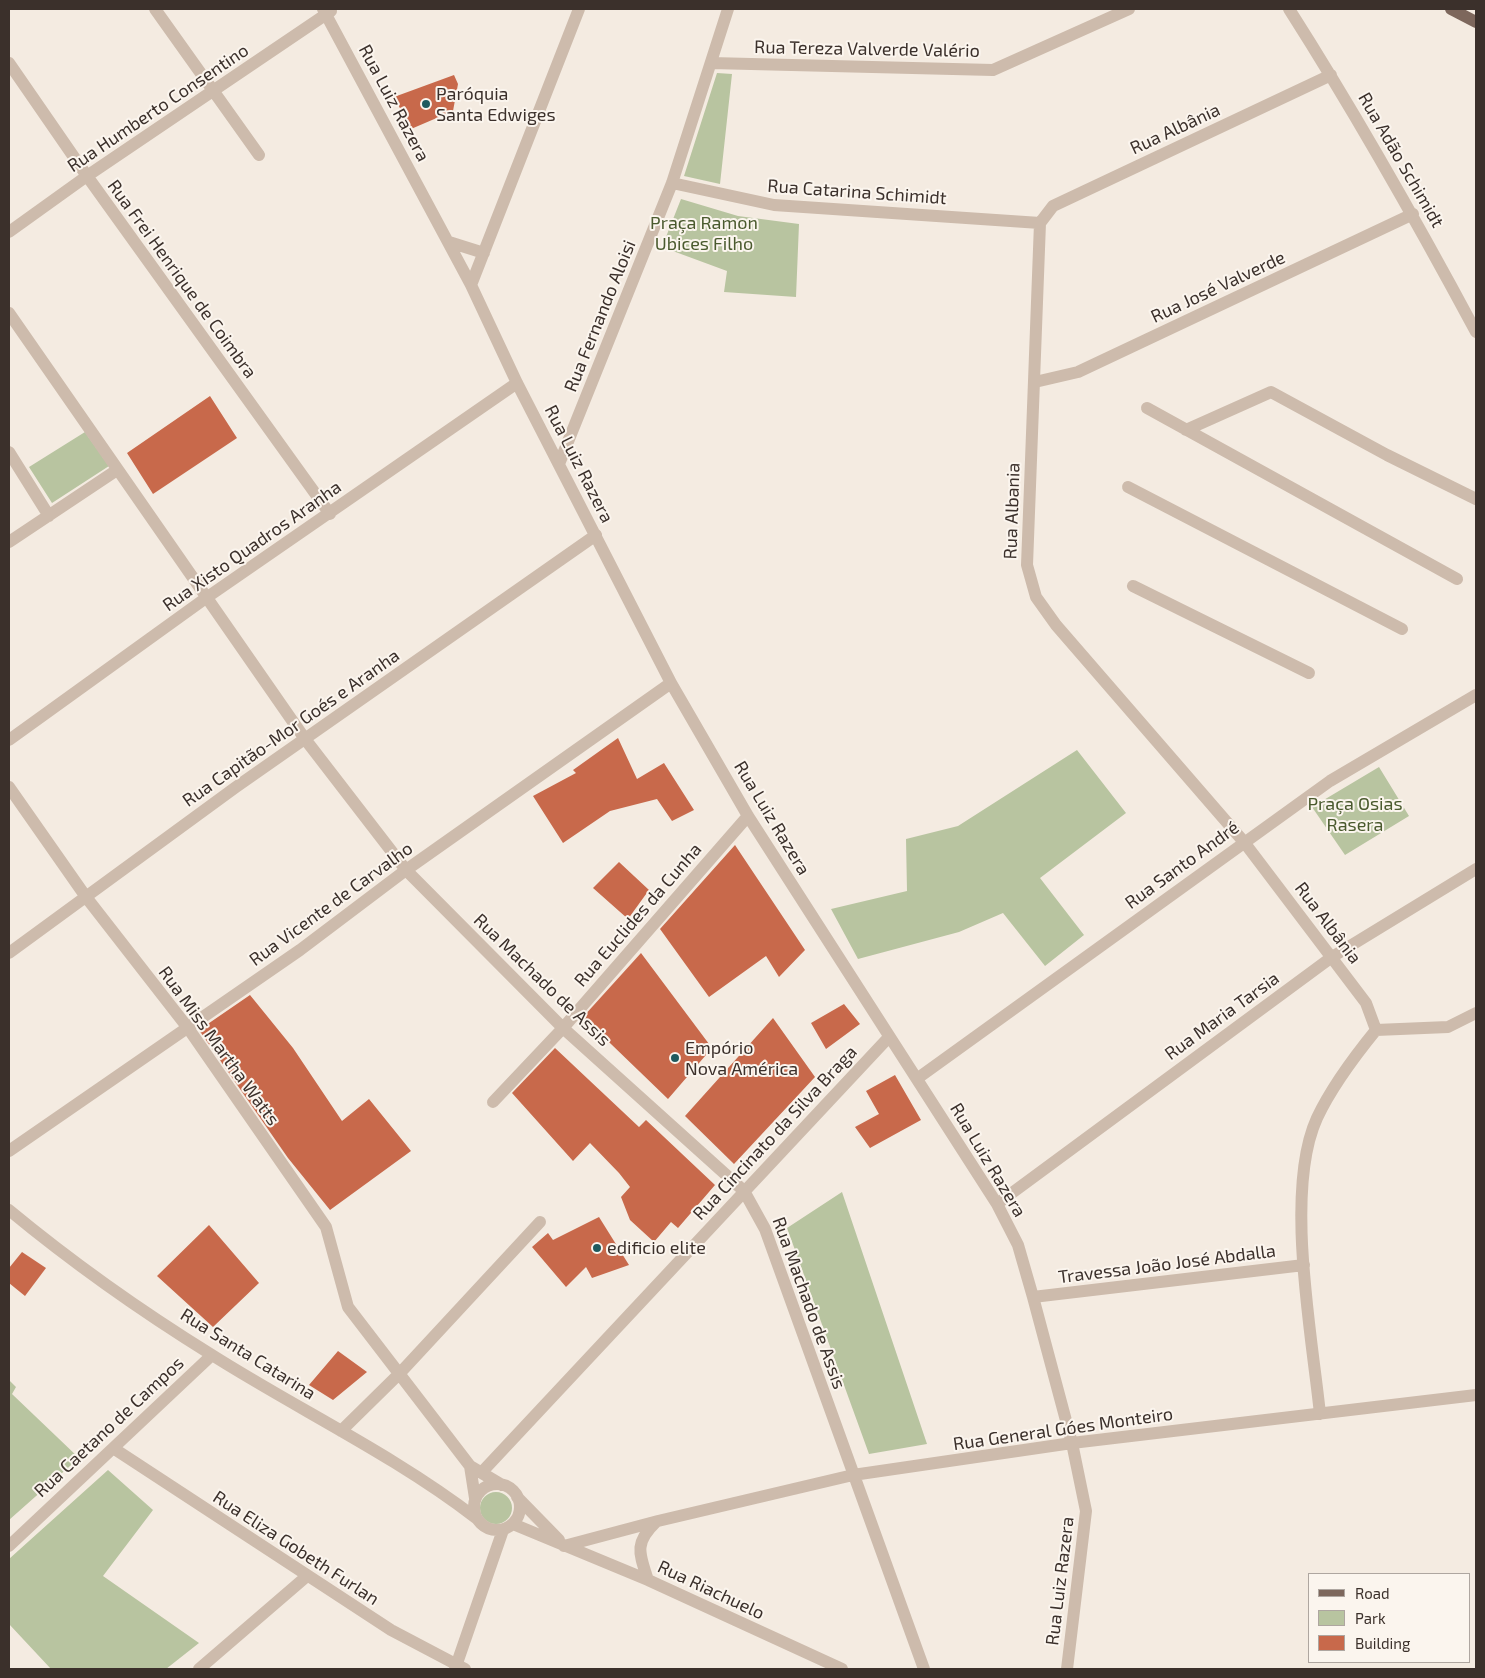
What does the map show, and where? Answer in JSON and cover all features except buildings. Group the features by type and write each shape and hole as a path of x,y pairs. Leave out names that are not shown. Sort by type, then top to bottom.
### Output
{"main road":[{"path":"1451,9 1476,22"}],"street":[{"path":"155,9 259,155"},
{"path":"471,285 579,9"},
{"name":"Rua Fernando Aloisi","path":"559,464 672,183 728,9"},
{"name":"Rua Tereza Valverde Valério","path":"711,63 993,70 1129,9"},
{"name":"Rua Adão Schimidt","path":"1290,9 1413,214 1476,332"},
{"name":"Rua Humberto Consentino","path":"9,232 87,176 214,92 327,11"},
{"name":"Rua Luiz Razera","path":"327,11 449,242 518,383 671,682 748,816 889,1037 918,1078 997,1204 1018,1245 1072,1443 1086,1511 1067,1669"},
{"name":"Rua Frei Henrique de Coimbra","path":"9,62 87,176 330,514"},
{"name":"Rua Albânia","path":"1040,223 1053,206 1331,75"},
{"name":"Rua Catarina Schimidt","path":"672,183 774,205 1040,223"},
{"name":"Rua José Valverde","path":"1035,382 1078,372 1413,214"},
{"name":"Rua Albania","path":"1040,223 1027,566 1036,597 1056,626 1244,842"},
{"path":"449,242 484,253"},
{"name":"Rua Machado de Assis","path":"9,313 305,739 406,870 563,1028 744,1190 765,1228 924,1669"},
{"name":"Rua Xisto Quadros Aranha","path":"9,740 206,598 518,383"},
{"path":"1186,430 1271,392 1387,455 1476,499"},
{"path":"1147,408 1457,579"},
{"path":"9,452 49,516"},
{"path":"9,542 117,470"},
{"path":"1128,487 1402,629"},
{"name":"Rua Capitão-Mor Goés e Aranha","path":"9,953 305,739 596,535"},
{"path":"1133,586 1309,673"},
{"name":"Rua Vicente de Carvalho","path":"9,1151 300,950 406,870 671,682"},
{"name":"Rua Santo André","path":"918,1078 1330,781 1476,695"},
{"name":"Rua Miss Martha Watts","path":"9,787 86,897 188,1028 326,1227 348,1307 470,1466"},
{"name":"Rua Euclides da Cunha","path":"493,1102 563,1028 748,816"},
{"name":"Rua Albânia","path":"1244,842 1366,1003 1376,1030"},
{"name":"Rua Maria Tarsia","path":"997,1204 1332,957 1476,869"},
{"path":"1320,1414 1304,1266 1302,1175 1317,1119 1348,1066 1376,1030 1448,1027 1476,1014"},
{"name":"Rua Cincinato da Silva Braga","path":"482,1472 889,1037"},
{"name":"Rua Santa Catarina","path":"9,1210 65,1256 212,1355 341,1431 452,1500 476,1518"},
{"path":"341,1431 400,1373 540,1222"},
{"name":"Travessa João José Abdalla","path":"1033,1297 1304,1266"},
{"name":"Rua Caetano de Campos","path":"9,1546 212,1355"},
{"name":"Rua General Góes Monteiro","path":"564,1546 658,1521 853,1475 1072,1443 1476,1395"},
{"name":"Rua Eliza Gobeth Furlan","path":"113,1448 391,1630 458,1668"},
{"path":"458,1668 508,1527 519,1511 517,1497 508,1488 470,1466"},
{"path":"470,1466 476,1498"},
{"path":"502,1485 496,1484 484,1488 476,1498 474,1505 476,1518 487,1529 508,1527"},
{"name":"Rua Riachuelo","path":"517,1497 564,1546"},
{"path":"648,1580 642,1562 643,1535 658,1521"},
{"name":"Rua Riachuelo","path":"508,1527 564,1546 648,1580 842,1669"},
{"path":"199,1669 307,1576"}],"green space":[{"path":"717,73 732,74 720,184 684,176"},
{"name":"Praça Ramon Ubices Filho","path":"681,199 738,216 799,224 796,297 724,292 727,271 662,247"},
{"path":"85,432 109,466 52,503 29,467"},
{"path":"1077,750 1126,813 1040,878 1084,935 1045,966 1003,913 959,932 858,959 831,909 907,891 906,839 958,826"},
{"name":"Praça Osias Rasera","path":"1379,767 1409,816 1345,855 1312,807"},
{"path":"842,1192 927,1444 869,1454 787,1228"},
{"path":"9,1380 16,1387 12,1394 79,1458 9,1520"},
{"path":"108,1470 153,1510 103,1576 199,1643 166,1669 51,1669 9,1624 9,1559"},
{"path":"496,1492 507,1497 512,1508 507,1519 496,1524 485,1519 480,1508 485,1497"}],"place":[{"name":"Paróquia Santa Edwiges","path":"426,104"},
{"name":"Empório Nova América","path":"675,1058"},
{"name":"edificio elite","path":"597,1248"}]}
